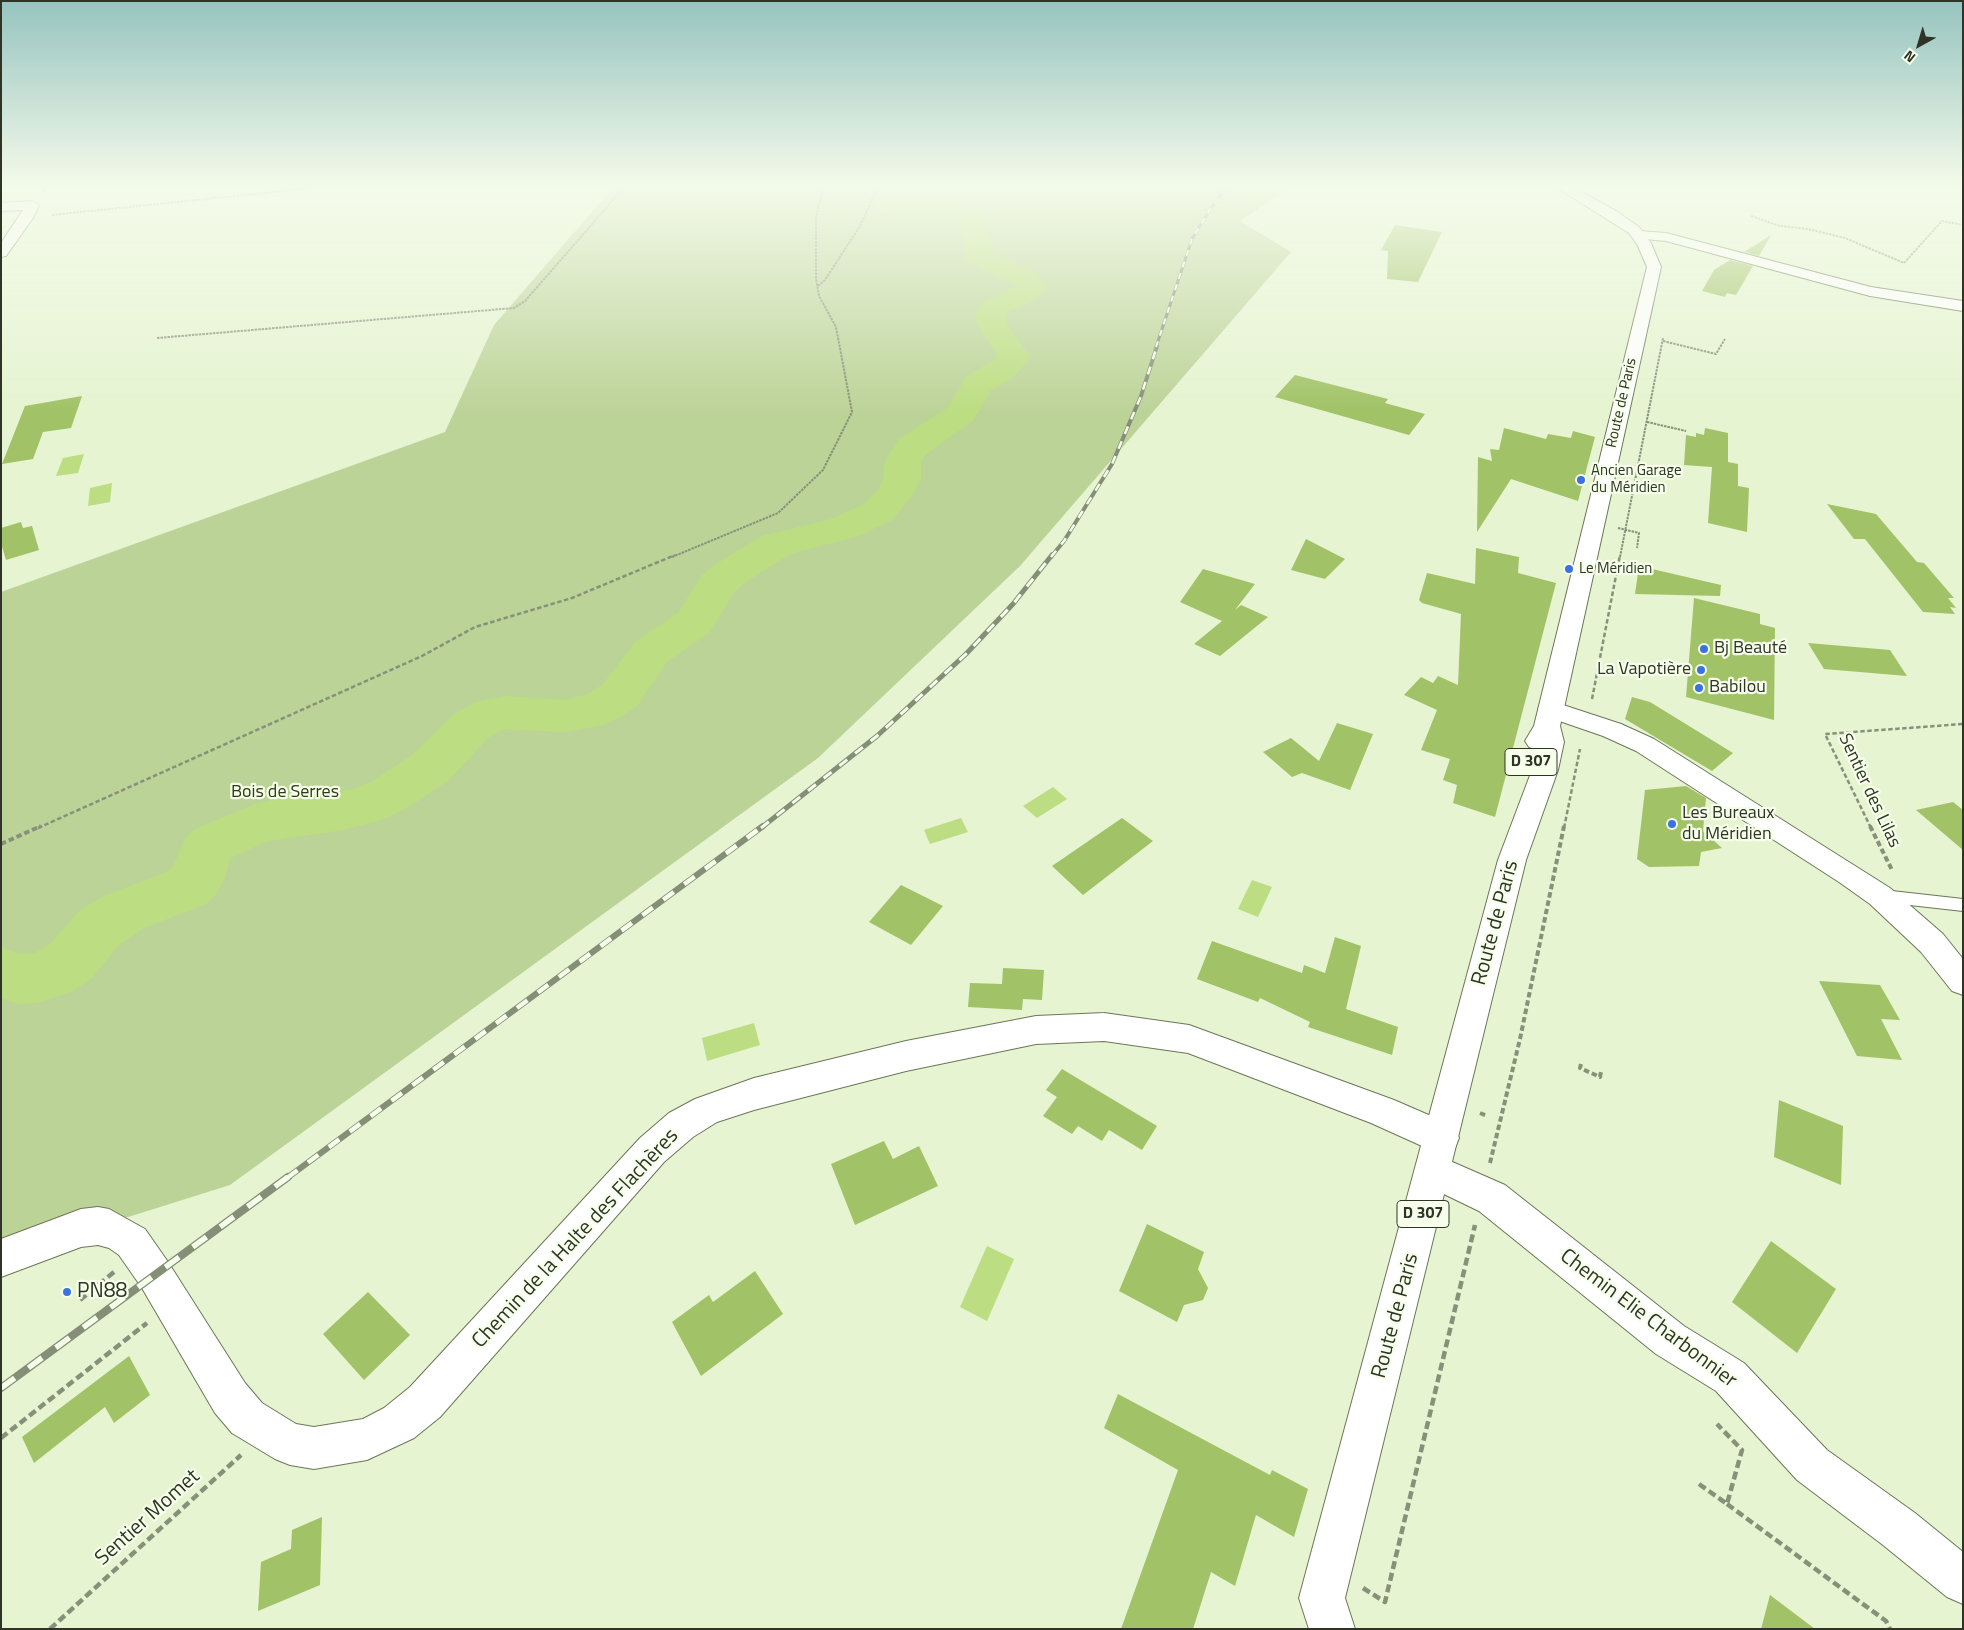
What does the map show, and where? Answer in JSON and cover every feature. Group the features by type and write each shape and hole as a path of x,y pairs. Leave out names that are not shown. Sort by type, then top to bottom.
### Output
{"street":[{"name":"Route de Paris","path":"1332,1629 1322,1598 1438,1154 1450,1100 1512,860 1533,800 1540,786 1551,742 1549,718 1654,267 1651,260"},
{"path":"1753,260 1870,291 1963,306"},
{"path":"1549,718 1587,721 1645,745 1808,847 1880,896 1932,943 1963,982"},
{"name":"Chemin de la Halte des Flachères","path":"1,1258 81,1228 98,1226 108,1228 122,1235 132,1242 140,1252 173,1302 230,1398 247,1418 290,1444 314,1448 367,1439 399,1423 425,1402 652,1150 681,1125 707,1110 763,1092 906,1056 1036,1030 1104,1027 1189,1039 1382,1111 1438,1154"},
{"name":"Chemin Elie Charbonnier","path":"1438,1154 1482,1194 1492,1198 1670,1340 1730,1377 1812,1465 1899,1529 1963,1581"}],"lane":[{"path":"1880,896 1963,905"}],"path":[{"path":"158,338 499,311 514,308 525,301 561,260"},
{"path":"1,844 422,656 475,627 572,598 778,513 823,470 852,412 836,327 819,296 816,260"},
{"path":"818,286 825,280 838,260"},
{"path":"1331,1568 1385,1602 1520,1039 1587,721 1664,333"},
{"path":"1663,341 1716,354 1725,339"},
{"path":"1647,422 1686,431"},
{"path":"1617,528 1640,533 1637,548"},
{"name":"Sentier des Lilas","path":"1880,896 1896,880 1825,734 1963,724"},
{"path":"1581,1064 1580,1068 1600,1077 1601,1072"},
{"path":"80,1300 140,1252"},
{"path":"1,1438 173,1302"},
{"path":"1717,1424 1742,1450 1727,1504"},
{"name":"Sentier Momet","path":"50,1629 268,1431"},
{"path":"1699,1484 1886,1620 1890,1629"}],"green space":[{"name":"Bois de Serres","path":"550,260 1284,260 1020,566 818,758 230,1185 1,1257 1,592 445,432 494,325"}],"shaded area":[{"path":"84,454 78,473 56,476 63,458"},
{"path":"112,483 110,502 88,506 90,488"},
{"path":"1053,787 1067,799 1037,818 1023,806"},
{"path":"961,818 968,832 930,844 924,830"},
{"path":"1252,880 1272,887 1258,917 1238,909"},
{"path":"754,1023 760,1045 707,1061 702,1038"},
{"path":"987,1246 1014,1259 987,1321 960,1307"}],"building":[{"path":"1388,260 1429,260 1418,282 1387,279"},
{"path":"1730,260 1753,266 1736,295 1727,293 1725,297 1702,291 1714,270"},
{"path":"1295,375 1388,399 1385,403 1425,414 1409,435 1275,397"},
{"path":"82,396 71,428 43,432 33,459 2,464 25,406"},
{"path":"1504,428 1546,439 1548,434 1571,438 1573,431 1595,437 1578,501 1511,479 1477,532 1478,457 1492,461 1490,449 1499,450"},
{"path":"1705,428 1728,433 1728,462 1738,464 1738,486 1749,488 1747,532 1708,523 1712,467 1684,465 1686,435 1696,437 1696,433 1704,435"},
{"path":"1827,504 1876,514 1917,562 1924,563 1954,598 1948,598 1956,608 1950,607 1955,614 1923,612 1865,539 1854,539"},
{"path":"21,522 23,528 32,526 39,550 6,560 1,543 1,528"},
{"path":"1306,539 1345,559 1325,579 1291,570"},
{"path":"1476,548 1519,557 1518,573 1556,583 1495,817 1453,803 1457,785 1443,780 1450,759 1421,750 1437,710 1404,695 1421,677 1433,683 1438,676 1458,685 1461,614 1422,603 1419,600 1427,573 1475,584"},
{"path":"1639,566 1721,585 1720,596 1635,594"},
{"path":"1203,569 1255,584 1235,610 1241,605 1268,617 1220,656 1194,644 1222,621 1180,602"},
{"path":"1694,598 1760,614 1760,624 1775,628 1774,720 1686,697"},
{"path":"1808,643 1890,650 1907,676 1824,669"},
{"path":"1632,697 1650,702 1733,753 1712,771 1625,719"},
{"path":"1337,723 1373,734 1350,790 1302,773 1292,777 1263,752 1291,738 1319,761"},
{"name":"Les Bureaux du Méridien","path":"1686,786 1706,798 1703,831 1722,848 1701,852 1699,866 1649,867 1637,859 1645,790"},
{"path":"1953,802 1963,810 1963,850 1916,810"},
{"path":"1122,818 1153,841 1083,895 1052,866"},
{"path":"901,885 943,906 911,945 869,922"},
{"path":"1335,937 1361,946 1346,1009 1398,1027 1392,1055 1308,1027 1310,1022 1260,998 1258,1002 1197,979 1212,941 1302,973 1304,965 1325,973"},
{"path":"1003,968 1044,970 1042,1000 1023,999 1022,1010 968,1007 970,983 1002,984"},
{"path":"1819,981 1880,985 1900,1020 1881,1019 1902,1060 1857,1056"},
{"path":"1062,1069 1157,1126 1142,1150 1109,1130 1102,1141 1078,1126 1072,1134 1043,1116 1057,1097 1046,1090"},
{"path":"1779,1100 1843,1126 1841,1185 1774,1157"},
{"path":"884,1141 893,1159 919,1146 938,1186 855,1225 831,1164"},
{"path":"1147,1224 1204,1252 1198,1269 1208,1288 1203,1300 1184,1305 1177,1322 1119,1291"},
{"path":"1771,1241 1836,1289 1797,1353 1732,1302"},
{"path":"755,1271 783,1314 701,1376 672,1322 709,1295 713,1302"},
{"path":"368,1292 410,1335 364,1380 323,1334"},
{"path":"129,1356 150,1395 114,1423 105,1407 34,1463 22,1437"},
{"path":"1118,1394 1270,1475 1272,1470 1308,1489 1294,1537 1256,1515 1235,1586 1211,1572 1193,1629 1121,1629 1178,1470 1104,1428"},
{"path":"322,1517 320,1585 258,1611 261,1562 291,1549 292,1530"},
{"path":"1770,1595 1815,1629 1761,1629"}],"waterway":[{"path":"1,972 18,979 37,978 52,973 71,961 99,928 124,912 186,888 197,878 204,853 214,843 255,824 281,818 344,811 369,804 392,793 430,768 471,726 492,714 506,712 542,716 565,716 587,713 605,705 620,695 633,679 644,659 651,652 694,622 717,584 731,573 776,545 845,528 878,512 893,496 902,479 903,461 912,447 961,414 973,390 979,383 1001,371 1012,361 1013,355 992,325 990,314 994,308 1022,296 1033,288 1027,279 985,260"}],"railway":[{"path":"1156,347 1185,260"},
{"path":"1051,557 1064,541 1112,464 1141,396 1157,346"},
{"path":"761,828 877,736 966,654 1013,604 1052,555"},
{"path":"287,1178 763,826"},
{"path":"1,1388 288,1177"}],"place":[{"name":"Ancien Garage du Méridien","path":"1581,480"},
{"name":"Le Méridien","path":"1569,569"},
{"name":"Bj Beauté","path":"1704,649"},
{"name":"La Vapotière","path":"1701,670"},
{"name":"Babilou","path":"1699,688"},
{"name":"Les Bureaux du Méridien","path":"1672,824"},
{"name":"PN88","path":"67,1292"}]}
